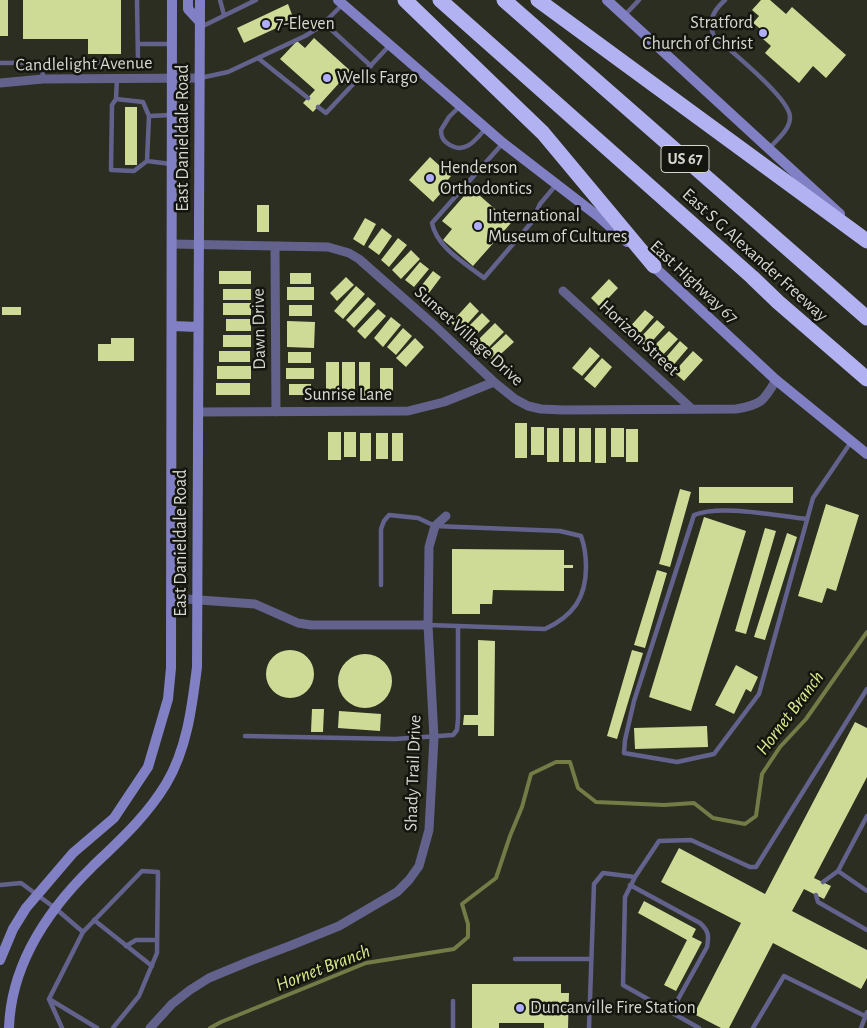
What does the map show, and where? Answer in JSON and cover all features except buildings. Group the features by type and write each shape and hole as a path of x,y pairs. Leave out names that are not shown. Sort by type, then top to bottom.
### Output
{"highway":[{"path":"405,0 543,133 654,266"},
{"name":"East S G Alexander Freeway","path":"440,0 867,379"},
{"name":"East S G Alexander Freeway","path":"504,0 867,318"},
{"path":"538,0 867,239"}],"main road":[{"name":"East Danieldale Road","path":"0,960 13,929 37,894 73,853 114,818 148,767 168,699 171,668 172,598 172,0"},
{"path":"188,0 188,9 200,25"},
{"name":"East Danieldale Road","path":"9,1028 15,987 25,958 38,932 55,908 92,867 144,815 167,783 185,738 190,716 196,667 197,600 200,0"},
{"path":"606,0 867,239"},
{"name":"East Highway 67","path":"340,2 503,143 599,217 776,380 867,454"},
{"path":"172,326 198,327"}],"street":[{"name":"Candlelight Avenue","path":"0,83 43,79 199,78"},
{"name":"Sunset Village Drive","path":"172,244 328,248 349,253 435,326 494,382 515,399 528,406 541,409 736,408 757,404 765,399 776,380"},
{"name":"Dawn Drive","path":"275,246 276,412"},
{"name":"Horizon Street","path":"564,291 692,409"},
{"name":"Sunrise Lane","path":"198,412 408,411 444,402 494,382"},
{"path":"435,526 446,516"},
{"name":"Shady Trail Drive","path":"150,1028 172,1004 203,982 250,961 339,926 397,892 410,880 419,866 429,830 434,738 428,625 428,562 429,547 435,526"},
{"path":"172,598 255,604 298,623 311,625 428,625"}],"lane":[{"path":"0,63 138,62 137,0"},
{"path":"220,0 224,15"},
{"path":"200,25 256,0"},
{"path":"624,16 639,0"},
{"path":"725,0 717,7 710,23 713,35 766,82 787,107 790,116 787,128 769,149"},
{"path":"199,78 228,72 305,36 324,23 340,2"},
{"path":"324,23 371,66"},
{"path":"138,44 172,44"},
{"path":"318,107 326,113 390,45"},
{"path":"258,58 308,98"},
{"path":"42,63 43,79"},
{"path":"117,78 116,99 112,105 111,170 134,171 147,161 172,164"},
{"path":"116,99 143,102 149,116 147,161"},
{"path":"460,106 449,117 441,130 443,140 454,149 462,149 478,138 486,128"},
{"path":"149,116 172,115"},
{"path":"503,143 432,223 434,233 441,243 484,278 531,223 540,204 556,185"},
{"path":"807,519 739,512 704,511 694,515 634,702 624,752 677,762 714,754 759,694 813,498 851,441"},
{"path":"381,585 381,529 384,521 390,515 418,518 435,526 560,531 581,536 586,548 586,581 583,594 574,607 556,623 545,628 428,625"},
{"path":"245,736 395,739 434,738 453,735 457,730 458,626"},
{"path":"699,1028 623,985 625,897 630,885 659,841 691,840 750,867 756,867 867,690"},
{"path":"822,882 838,871 867,816"},
{"path":"49,999 83,932 142,871 158,872 157,952 140,996 113,1028"},
{"path":"838,871 867,891"},
{"path":"589,1028 594,884 603,873 634,878"},
{"path":"0,885 21,884 37,894 83,932"},
{"path":"630,885 700,923 707,929 709,937 707,947 671,1012"},
{"path":"816,895 818,902 867,930"},
{"path":"94,920 152,966"},
{"path":"126,946 136,940 157,940"},
{"path":"516,959 591,958"},
{"path":"753,1028 784,976 866,1014 861,1028"},
{"path":"49,999 62,1028"},
{"path":"49,999 97,1028"},
{"path":"453,1001 453,1028"}],"waterway":[{"name":"Hornet Branch","path":"210,1028 366,963 454,949 468,937 468,924 462,904 496,878 522,807 531,774 556,762 570,762 578,788 596,802 664,805 694,803 713,818 745,824 756,816 762,774 780,747 806,719 867,632"}],"place":[{"name":"7-Eleven","path":"266,24"},
{"name":"Stratford Church of Christ","path":"763,33"},
{"name":"Wells Fargo","path":"327,78"},
{"name":"Henderson Orthodontics","path":"430,178"},
{"name":"International Museum of Cultures","path":"478,226"},
{"name":"Duncanville Fire Station","path":"520,1008"}]}
